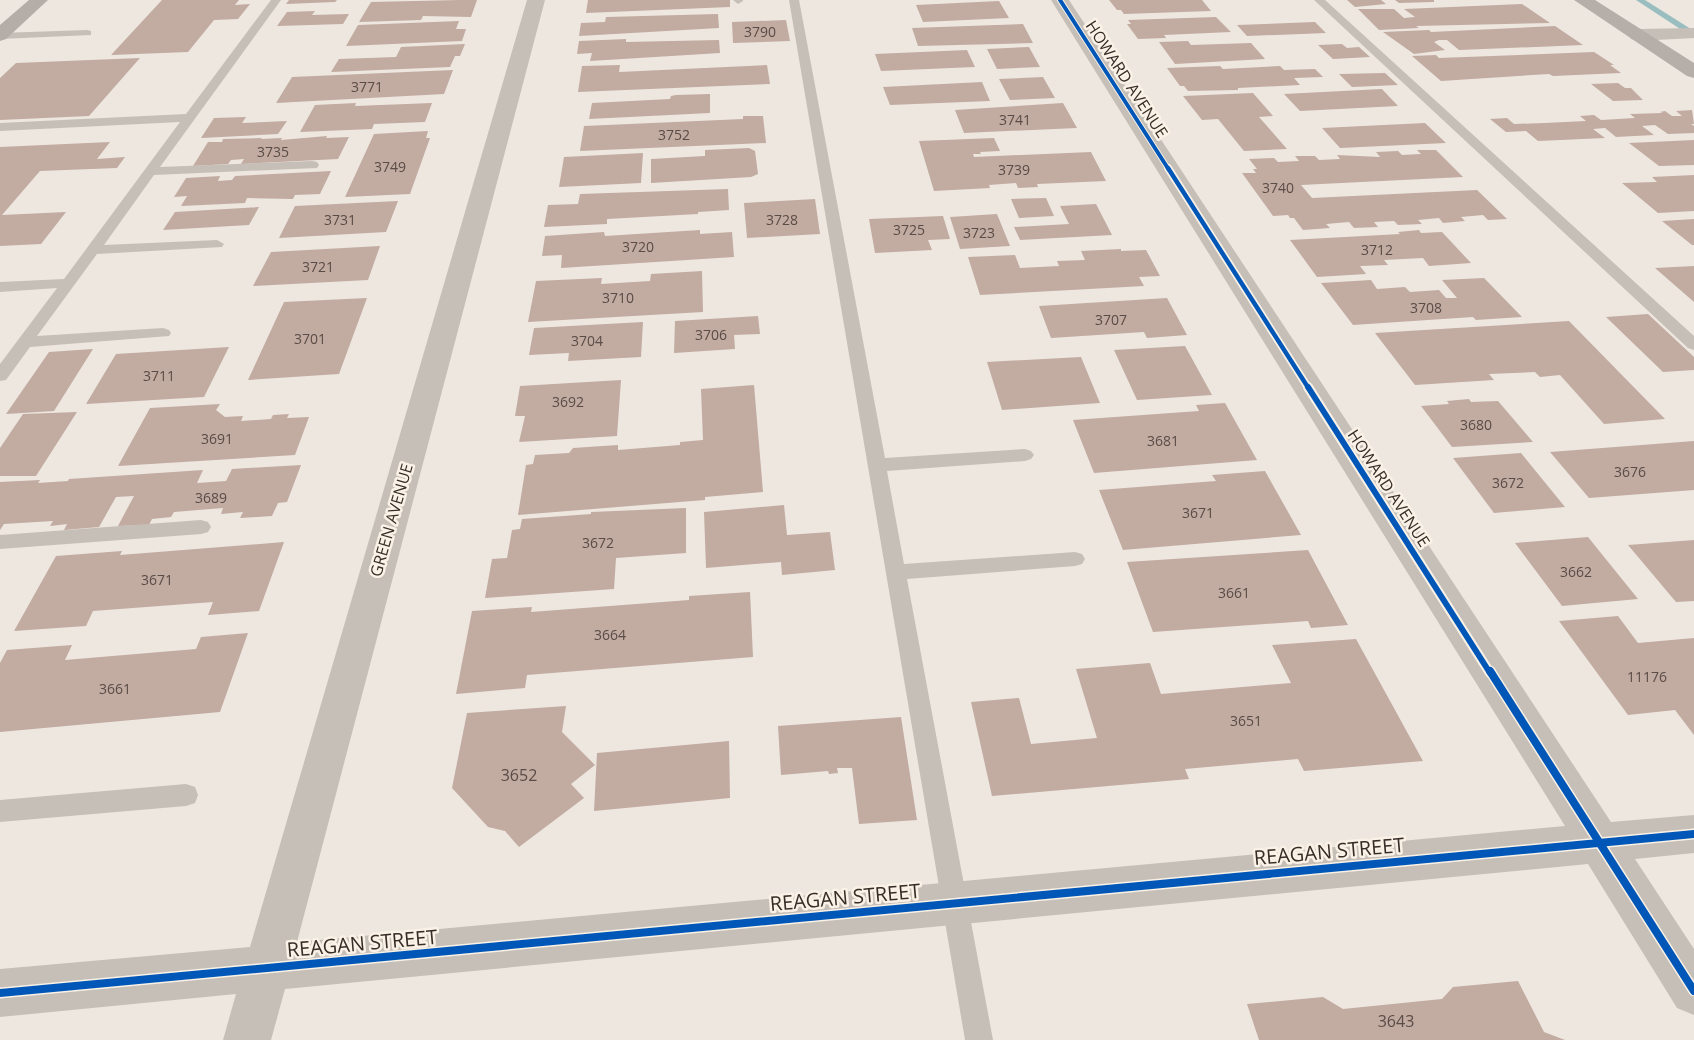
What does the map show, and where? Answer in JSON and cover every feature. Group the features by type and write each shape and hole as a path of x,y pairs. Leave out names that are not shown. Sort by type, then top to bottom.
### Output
{"main road":[{"path":"0,36 39,0"}],"street":[{"name":"GREEN AVENUE","path":"247,1040 536,0"},
{"name":"HOWARD AVENUE","path":"1060,0 1694,991"},
{"path":"1582,0 1694,72"},
{"path":"1637,35 1694,33"},
{"name":"REAGAN STREET","path":"0,993 1694,834"}],"lane":[{"path":"0,376 276,0"},
{"path":"794,0 979,1040"},
{"path":"1319,0 1694,345"},
{"path":"0,36 87,33"},
{"path":"0,127 189,118"},
{"path":"151,171 312,165"},
{"path":"93,250 217,243"},
{"path":"0,287 68,283"},
{"path":"25,342 163,333"},
{"path":"877,465 1025,455"},
{"path":"0,542 201,527"},
{"path":"895,572 1076,559"},
{"path":"0,811 186,795"}],"building":[{"path":"162,0 239,0 235,5 250,4 238,19 214,20 188,52 111,55"},
{"path":"289,0 337,0 335,2 286,4"},
{"path":"477,0 471,17 423,16 421,20 359,22 371,2"},
{"path":"588,0 730,0 730,7 586,13"},
{"path":"1109,0 1202,0 1211,11 1124,14 1121,10 1117,10"},
{"path":"1347,0 1381,0 1386,4 1355,7"},
{"path":"1395,0 1434,0 1434,2 1399,3"},
{"path":"999,1 1009,18 923,22 916,5"},
{"path":"1522,4 1550,23 1416,26 1419,28 1379,30 1358,9 1394,9 1404,18 1415,17 1404,9"},
{"path":"315,11 312,15 349,14 343,24 277,26 287,12"},
{"path":"718,14 719,28 579,36 581,23 605,22 606,17"},
{"path":"1216,17 1231,32 1164,35 1166,38 1138,39 1127,24 1131,24 1128,20"},
{"path":"786,20 790,41 733,43 732,22"},
{"path":"459,21 456,29 466,29 462,41 346,46 358,25"},
{"path":"1315,22 1326,33 1247,36 1237,25"},
{"path":"1023,24 1033,43 918,46 912,28"},
{"path":"1555,26 1583,45 1459,50 1447,40 1439,40 1434,42 1445,50 1414,54 1383,32 1429,30 1431,32"},
{"path":"626,39 626,42 719,40 720,53 590,61 592,53 577,54 579,41"},
{"path":"1188,41 1191,45 1251,43 1265,59 1175,64 1159,42"},
{"path":"465,44 460,56 455,56 450,67 331,72 339,59 396,57 401,47"},
{"path":"1342,44 1347,48 1359,47 1370,57 1333,59 1318,45"},
{"path":"1029,47 1040,67 997,69 987,49"},
{"path":"967,50 975,67 881,71 875,54"},
{"path":"1594,52 1614,65 1610,65 1621,73 1553,76 1549,74 1441,81 1412,56 1436,55 1439,58"},
{"path":"140,58 89,116 0,120 0,78 16,63"},
{"path":"620,65 619,72 767,65 770,84 578,92 582,66"},
{"path":"1220,66 1223,69 1280,66 1284,70 1315,69 1323,77 1294,78 1300,85 1188,91 1184,86 1180,86 1167,68"},
{"path":"453,70 444,94 276,103 292,77"},
{"path":"1385,73 1398,85 1352,87 1339,74"},
{"path":"1043,77 1055,98 1010,100 999,79"},
{"path":"982,82 990,101 890,105 883,87"},
{"path":"1618,83 1625,88 1631,88 1643,100 1613,101 1591,84"},
{"path":"1382,89 1398,106 1300,111 1284,94"},
{"path":"1253,93 1273,116 1259,117 1287,149 1244,151 1218,119 1202,120 1183,96"},
{"path":"710,94 710,113 589,119 592,103 670,99 671,96 676,95"},
{"path":"356,103 355,106 432,103 425,122 374,124 372,129 300,132 315,105"},
{"path":"1063,103 1077,128 964,133 955,110"},
{"path":"1692,110 1694,124 1691,124 1694,126 1694,133 1668,134 1655,125 1642,126 1654,135 1616,137 1605,128 1593,129 1605,138 1538,141 1526,131 1506,132 1490,119 1507,118 1514,124 1545,123 1586,121 1580,116 1594,115 1601,120 1635,118 1630,114 1663,113 1660,112 1665,111 1672,116 1682,116 1676,111"},
{"path":"743,116 763,116 766,143 580,151 584,126 743,119"},
{"path":"246,117 242,123 287,121 278,134 201,138 214,118"},
{"path":"1425,123 1446,143 1340,148 1322,128"},
{"path":"428,131 426,138 430,138 410,194 345,197 374,134"},
{"path":"327,136 326,138 349,137 338,159 241,164 244,159 231,160 228,164 193,166 208,142 222,142 223,139 282,138 281,140"},
{"path":"994,138 1000,151 980,152 981,154 973,154 974,157 1091,152 1106,181 1037,184 1038,187 1018,188 1016,183 989,185 990,188 934,191 919,141"},
{"path":"1694,140 1694,165 1659,166 1629,143"},
{"path":"110,142 97,159 125,157 117,168 40,171 2,215 66,212 41,244 0,246 0,147"},
{"path":"749,148 755,151 758,174 751,177 651,183 651,159 705,156 705,150"},
{"path":"1417,150 1436,150 1463,177 1301,185 1312,198 1477,190 1507,219 1488,220 1483,215 1461,217 1465,221 1443,223 1439,218 1418,220 1422,224 1398,225 1394,221 1374,222 1378,227 1354,228 1349,222 1326,224 1330,228 1303,230 1294,218 1288,215 1273,216 1242,173 1256,173 1253,169 1257,169 1249,159 1274,158 1278,162 1299,161 1295,156 1315,156 1319,160 1340,159 1337,155 1380,157 1376,152 1398,151 1402,155 1421,154"},
{"path":"643,153 641,183 559,187 564,157"},
{"path":"331,171 320,194 295,195 293,199 247,198 245,203 181,206 187,196 174,197 186,178 220,176 218,181 232,180 235,176"},
{"path":"1694,175 1694,211 1658,213 1622,183 1657,182 1652,177"},
{"path":"728,189 729,210 607,219 607,224 544,227 548,205 578,204 580,194"},
{"path":"1046,198 1054,216 1019,218 1011,199"},
{"path":"815,199 820,234 747,238 744,203"},
{"path":"398,201 386,232 279,238 295,206"},
{"path":"1096,204 1112,235 1020,240 1014,227 1069,224 1060,206"},
{"path":"259,207 249,225 163,230 175,212"},
{"path":"997,214 1010,246 960,249 950,217"},
{"path":"943,216 950,239 928,240 932,250 875,253 869,219"},
{"path":"1694,219 1694,245 1662,221"},
{"path":"700,230 700,234 732,232 734,257 561,268 562,255 542,256 545,236 604,232 605,236"},
{"path":"1419,230 1421,233 1442,232 1471,263 1429,266 1423,258 1384,260 1388,265 1360,266 1366,274 1317,277 1290,240 1400,234 1398,232"},
{"path":"380,246 368,280 253,286 271,252"},
{"path":"1121,249 1121,251 1146,250 1160,276 1139,277 1144,286 980,295 968,257 1015,255 1020,268 1059,266 1057,261 1085,260 1081,251"},
{"path":"1694,266 1694,302 1655,268"},
{"path":"702,271 703,312 528,322 536,281 602,278 601,284 650,281 651,274"},
{"path":"1484,278 1522,317 1476,320 1473,317 1353,325 1321,283 1371,280 1377,289 1405,287 1410,292 1439,290 1446,298 1457,298 1442,280"},
{"path":"367,298 339,374 248,380 284,302"},
{"path":"1167,298 1187,335 1147,338 1144,332 1051,338 1039,306"},
{"path":"1648,314 1694,357 1694,370 1663,372 1606,317"},
{"path":"758,316 760,334 734,335 735,349 674,353 675,321"},
{"path":"1569,321 1665,419 1604,424 1560,375 1540,377 1535,372 1489,374 1494,380 1415,385 1375,333"},
{"path":"643,322 641,357 568,361 569,353 529,355 534,328"},
{"path":"1185,346 1212,395 1137,400 1114,350"},
{"path":"229,347 204,397 86,404 116,354"},
{"path":"93,349 54,411 6,414 49,352"},
{"path":"1081,357 1100,403 1002,410 987,362"},
{"path":"621,380 617,436 519,442 525,416 515,416 520,386"},
{"path":"754,385 763,492 705,497 705,500 518,515 526,465 533,464 535,455 569,453 573,448 618,445 618,450 680,445 680,442 703,440 701,389"},
{"path":"1469,399 1471,402 1498,401 1533,442 1452,447 1421,406 1449,404 1447,401"},
{"path":"1225,403 1257,460 1094,473 1073,420 1199,411 1196,405"},
{"path":"220,404 216,410 225,417 243,416 241,421 271,419 273,415 289,414 287,418 309,417 295,455 118,466 150,408"},
{"path":"77,412 36,476 0,476 0,448 23,414"},
{"path":"1694,441 1694,490 1589,498 1550,452"},
{"path":"1521,453 1565,507 1494,513 1453,458"},
{"path":"301,465 287,502 278,503 272,516 240,518 243,512 221,514 223,508 174,512 171,517 152,519 149,525 118,526 134,496 116,497 99,527 64,530 67,524 50,526 53,521 4,524 0,530 0,482 40,480 38,483 203,470 197,483 226,481 232,469"},
{"path":"1265,471 1301,535 1123,550 1099,490 1216,481 1212,475"},
{"path":"784,505 787,535 830,532 835,570 782,575 781,562 706,568 704,512"},
{"path":"686,508 686,553 616,558 614,589 485,598 492,559 507,558 512,530 520,529 522,519 591,514 591,512"},
{"path":"1588,537 1638,599 1562,606 1515,543"},
{"path":"1694,540 1694,601 1676,602 1628,545"},
{"path":"284,542 259,611 208,615 213,602 93,611 86,626 14,631 56,556 122,551 120,555"},
{"path":"1308,550 1348,625 1311,628 1308,621 1153,632 1127,562"},
{"path":"750,592 753,657 527,675 525,688 456,694 472,611 532,607 531,612 689,600 689,596"},
{"path":"1618,616 1638,643 1694,638 1694,735 1675,710 1628,715 1559,621"},
{"path":"248,633 220,712 0,732 0,663 7,650 72,645 65,660 196,649 201,637"},
{"path":"1356,639 1423,761 1304,771 1298,759 1185,769 1189,779 992,796 971,702 1019,698 1031,744 1097,738 1076,669 1150,663 1161,694 1291,683 1272,645"},
{"path":"566,706 562,732 595,765 571,784 584,798 519,847 505,831 488,827 452,788 467,713"},
{"path":"901,717 917,820 859,824 852,768 837,768 838,773 829,774 828,771 781,775 778,726"},
{"path":"729,741 730,798 594,811 597,753"},
{"path":"1518,981 1544,1032 1565,1040 1259,1040 1247,1004 1323,997 1343,1009 1442,999 1453,987"}],"waterway":[{"path":"1640,0 1694,35"}],"cycle path":[{"path":"1060,0 1694,991"},
{"path":"0,993 1694,834"}]}
